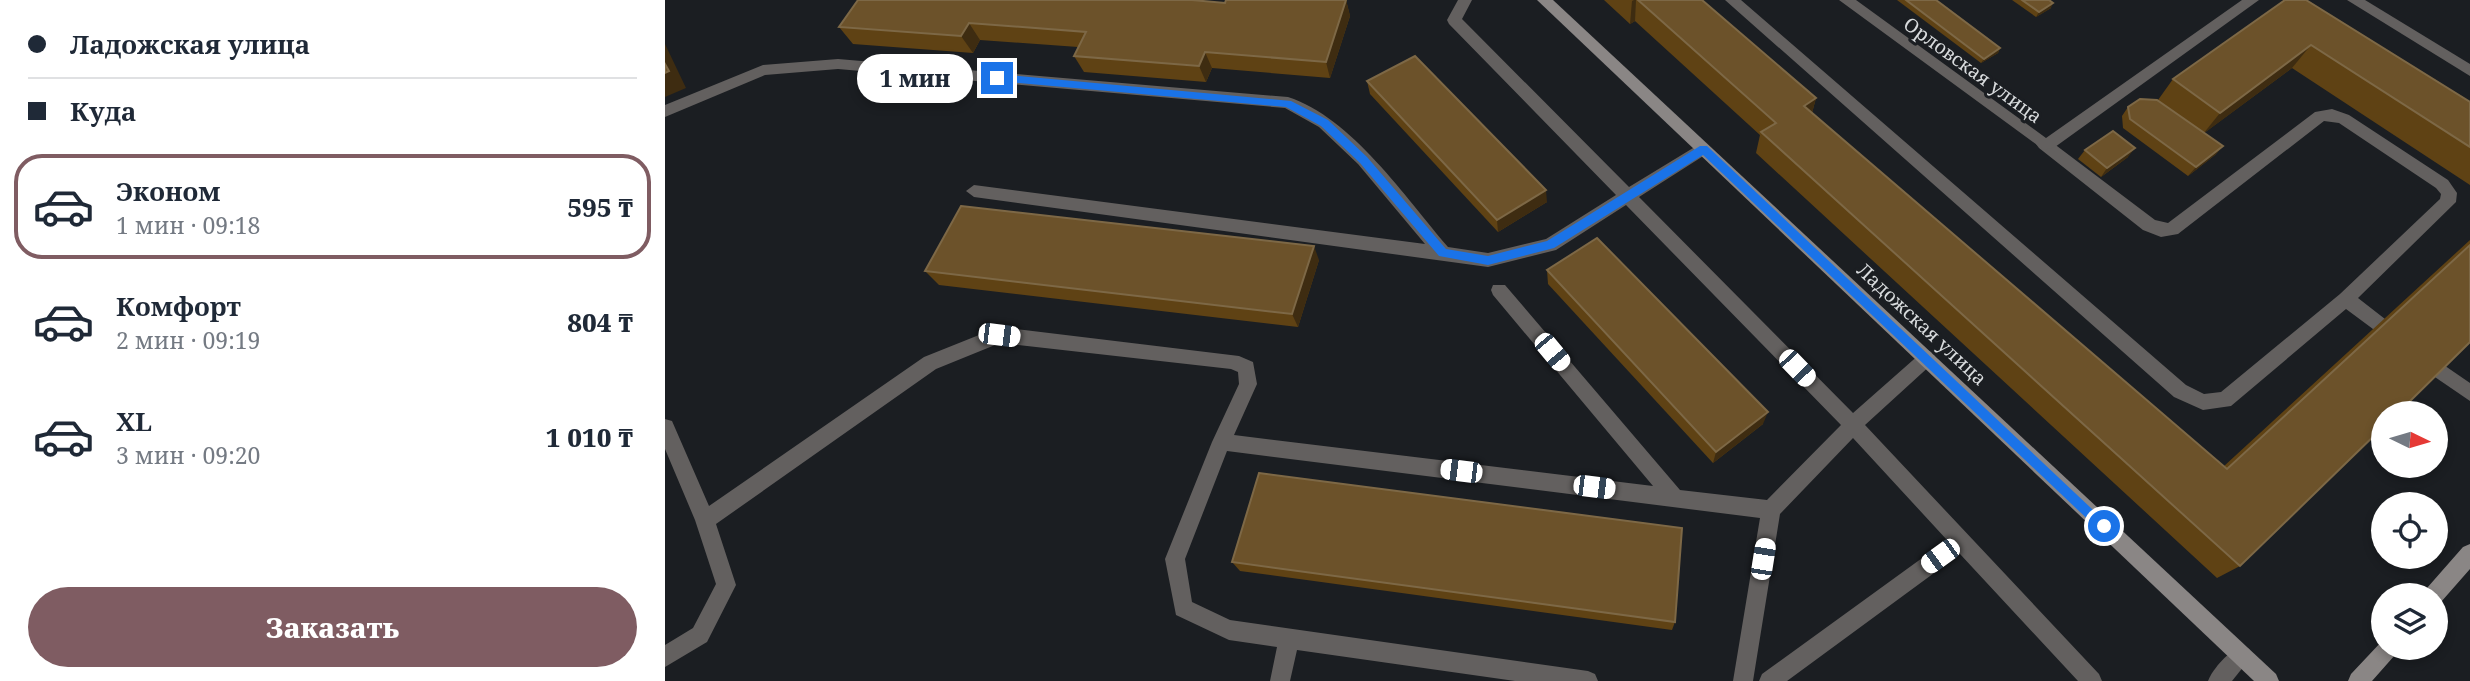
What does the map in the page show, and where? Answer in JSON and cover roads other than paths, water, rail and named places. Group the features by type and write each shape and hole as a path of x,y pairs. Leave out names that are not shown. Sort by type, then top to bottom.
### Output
{"main road":[{"name":"Ладожская улица","path":"1544,0 2269,681"},
{"path":"2445,583 2470,554"},
{"path":"2358,681 2377,660"}],"street":[{"path":"1465,0 1454,20 1853,425 2092,681"},
{"path":"1732,0 2180,391 2203,402 2225,400 2346,299 2448,202 2449,193 2442,184 2344,119 2332,115 2320,116 2172,229 2161,230 2149,225 2044,144"},
{"name":"Орловская улица","path":"1846,0 2044,144 2050,143 2252,0"},
{"path":"2354,0 2470,71"},
{"path":"665,111 763,70 838,64 1288,103 1324,123 1364,160 1443,253"},
{"path":"974,191 1488,260 1550,245 1703,149"},
{"path":"1499,290 1674,497"},
{"path":"2346,299 2379,324"},
{"path":"705,520 930,363 999,335 1233,361 1247,368 1248,384 1221,442 1175,559 1183,608 1229,630 1588,681"},
{"path":"1743,681 1771,510 1853,425 1927,358"},
{"path":"2435,367 2470,393"},
{"path":"665,427 705,520 726,585 700,635 665,657"},
{"path":"1221,442 1771,510"},
{"path":"1769,681 1962,541"},
{"path":"1280,681 1290,639"},
{"path":"2218,681 2242,656"}]}
